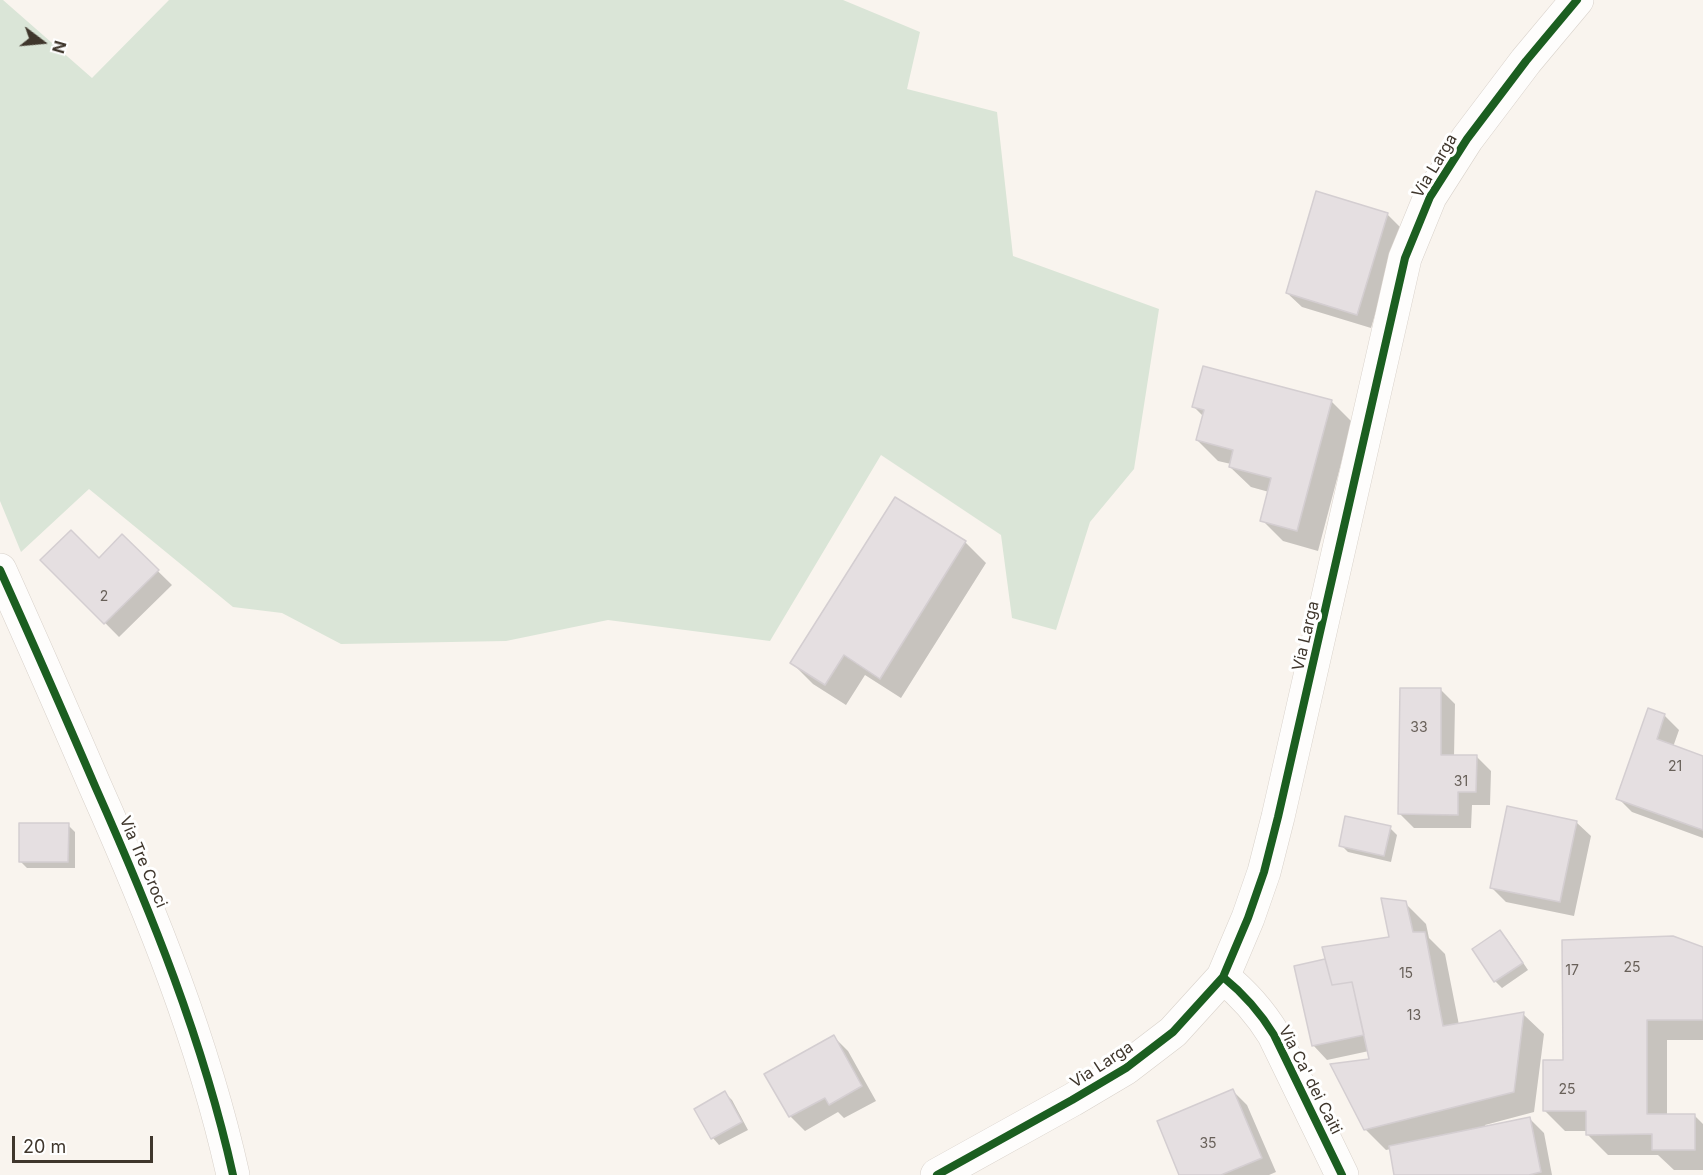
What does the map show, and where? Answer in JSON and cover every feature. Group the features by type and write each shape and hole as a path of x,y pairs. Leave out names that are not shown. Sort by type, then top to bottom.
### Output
{"street":[{"name":"Via Larga","path":"937,1175 1126,1068 1173,1032 1223,977 1248,918 1264,872 1405,258 1430,197 1467,139 1577,0"},
{"name":"Via Tre Croci","path":"0,570 143,896 180,994 223,1130 233,1175"},
{"name":"Via Ca' dei Caiti","path":"1223,977 1244,993 1274,1035 1342,1175"}],"green space":[{"path":"0,0 3,0 92,78 169,0 843,0 920,32 907,89 997,112 1013,256 1159,309 1134,469 1090,522 1056,630 1012,618 1001,535 881,455 770,641 608,620 506,641 341,644 282,613 233,607 89,489 21,552 0,501"}],"building":[{"path":"1316,191 1388,213 1357,315 1286,293"},
{"path":"1203,366 1332,400 1297,531 1260,521 1271,478 1229,467 1233,450 1196,440 1204,410 1192,407"},
{"path":"895,497 966,541 880,679 844,655 825,685 790,663"},
{"path":"71,530 99,558 122,534 159,570 104,624 40,560"},
{"path":"1400,688 1441,688 1441,755 1477,755 1476,792 1458,792 1458,815 1398,814"},
{"path":"1648,708 1665,714 1657,739 1703,756 1703,830 1616,799"},
{"path":"1507,806 1577,821 1560,902 1490,888"},
{"path":"1345,816 1391,826 1384,856 1339,846"},
{"path":"19,823 69,823 68,862 19,862"},
{"path":"1381,898 1406,901 1413,932 1425,932 1443,1026 1524,1012 1514,1092 1364,1130 1330,1064 1369,1059 1352,982 1332,985 1322,947 1389,937"},
{"path":"1500,930 1523,963 1494,982 1472,949"},
{"path":"1673,936 1703,947 1703,1020 1647,1020 1647,1114 1695,1114 1695,1150 1652,1150 1652,1134 1586,1135 1586,1111 1543,1111 1543,1060 1563,1060 1562,940"},
{"path":"1325,959 1332,985 1352,982 1364,1035 1312,1046 1294,966"},
{"path":"834,1035 862,1086 829,1105 825,1098 789,1117 764,1074"},
{"path":"1233,1089 1262,1158 1221,1175 1179,1175 1157,1121"},
{"path":"725,1091 742,1122 711,1139 694,1109"},
{"path":"1530,1117 1541,1172 1529,1175 1394,1175 1389,1146"}],"cycle path":[{"path":"937,1175 1126,1068 1173,1032 1223,977 1248,918 1264,872 1278,817 1405,258 1430,197 1467,139 1526,61 1577,0"},
{"path":"0,570 116,833 174,977 207,1075 233,1175"},
{"path":"1223,977 1251,1004 1274,1035 1342,1175"}]}
